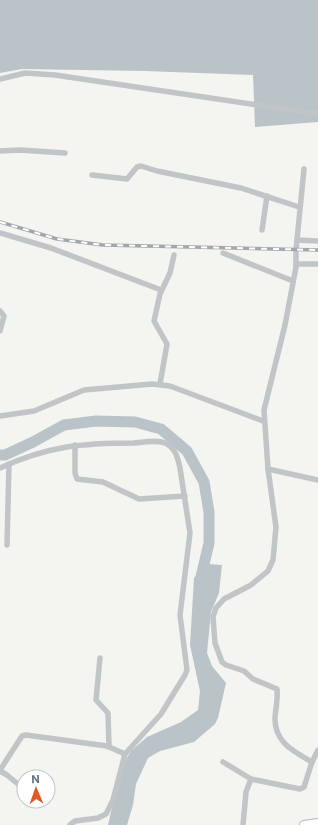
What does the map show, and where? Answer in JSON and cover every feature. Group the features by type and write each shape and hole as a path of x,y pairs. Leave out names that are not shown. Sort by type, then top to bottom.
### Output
{"main road":[{"path":"304,825 318,822"}],"street":[{"path":"0,79 25,73 55,75 318,114"},
{"path":"0,151 20,150 65,153"},
{"path":"92,174 126,179 137,167 141,166 157,171 241,188 300,207"},
{"path":"304,169 296,264 281,341 264,410 263,421 276,527 271,566 251,585 224,599 213,613 212,625 219,657 226,665 239,668 253,679 277,689 275,721 278,736 289,748 312,762"},
{"path":"262,230 267,196"},
{"path":"0,233 51,248 161,290"},
{"path":"297,240 318,241"},
{"path":"223,253 293,281"},
{"path":"160,384 167,344 154,321 161,290 170,273 174,254"},
{"path":"296,264 318,264"},
{"path":"0,311 4,316 0,331"},
{"path":"0,416 34,411 84,390 142,384 160,384 205,398 263,421"},
{"path":"0,468 53,448 75,445 161,442 172,447 178,457 190,533 180,615 186,676 161,714 125,754 113,800 106,814 98,818 75,820 70,825"},
{"path":"75,445 75,473 77,479 103,482 139,499 184,496"},
{"path":"7,545 3,509 8,464"},
{"path":"268,469 318,480"},
{"path":"100,658 96,700 108,713 109,747"},
{"path":"16,782 0,770 22,736 26,734 109,747 125,754"},
{"path":"223,762 251,780 302,788 318,750"},
{"path":"243,825 246,792 251,780"}],"shaded area":[{"path":"0,0 318,0 318,122 255,127 253,75 22,69 0,73"},
{"path":"209,564 222,565 219,593 211,612 207,653 212,666 226,683 218,718 215,724 194,742 160,751 148,758 136,784 133,805 127,825 108,825 121,768 131,751 147,737 181,722 198,710 200,691 190,645 194,578 203,567"}],"waterway":[{"path":"0,455 5,455 33,442 64,425 96,421 135,422 161,429 187,451 204,482 209,512 209,543 200,581"}],"railway":[{"path":"0,222 57,239 103,245 318,250"}]}
